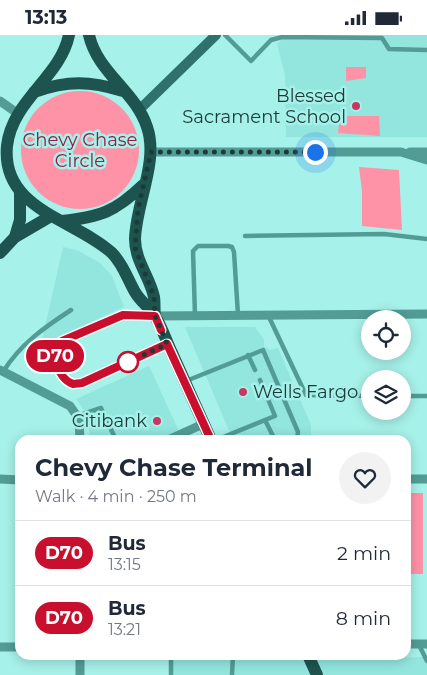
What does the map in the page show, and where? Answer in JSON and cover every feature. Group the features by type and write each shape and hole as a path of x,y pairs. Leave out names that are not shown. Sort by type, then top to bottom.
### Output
{"main road":[{"path":"69,35 61,57 18,113 3,154 11,178 20,192 32,204 93,239 112,253 124,268 136,293 155,316 208,435"},
{"path":"89,35 97,57 139,110 149,133 151,152 143,185 136,227 135,248 154,296 155,316"},
{"path":"139,110 216,35"},
{"path":"34,92 59,85 83,82 123,91"},
{"path":"0,253 15,237 57,219 86,218 110,212 125,202 143,185"},
{"path":"15,237 20,220 20,192"},
{"path":"310,660 318,675"}],"street":[{"path":"0,101 18,113"},
{"path":"151,152 427,152"},
{"path":"401,152 427,160"},
{"path":"155,316 427,314"},
{"path":"2,371 67,403 77,416 79,435"},
{"path":"179,435 203,424"},
{"path":"0,479 15,480"},
{"path":"411,479 427,479"},
{"path":"0,647 15,647"},
{"path":"80,660 80,675"}],"lane":[{"path":"225,35 251,61 276,38 382,39 389,49 427,50"},
{"path":"245,236 384,234 427,239"},
{"path":"195,316 193,251 198,247 228,246 232,247 234,252 238,315"},
{"path":"2,371 13,356 44,327 71,310"},
{"path":"155,316 123,315 62,341 55,353 64,378 73,384 82,383 167,344"},
{"path":"268,315 306,395 361,395"},
{"path":"184,381 261,350 264,351 298,432 298,435"},
{"path":"248,355 255,369"},
{"path":"228,435 275,416 260,380"},
{"path":"411,396 427,396"},
{"path":"77,416 100,408 114,435"},
{"path":"264,420 272,435"},
{"path":"423,644 427,661"},
{"path":"171,660 171,675"},
{"path":"232,660 232,675"}],"shaded area":[{"name":"Blessed Sacrament School","path":"286,35 427,35 427,137 286,137 285,75 277,44"},
{"path":"63,247 79,251 100,263 112,276 124,307 45,343 42,340"},
{"path":"185,327 255,327 264,340 264,346 270,350 278,348 311,425 311,435 231,435"},
{"path":"149,366 181,435 90,435 88,416 76,399"},
{"path":"411,657 427,657 427,675 170,675 170,660 411,660"}],"green space":[{"path":"346,67 366,67 366,78 346,81"},
{"name":"Chevy Chase Circle","path":"80,91 102,96 122,108 134,128 139,150 134,172 122,192 102,204 80,209 58,204 38,192 26,172 21,150 26,128 38,108 58,96"},
{"path":"340,116 379,116 380,136 338,133"},
{"path":"359,167 399,170 402,230 362,226 362,191"},
{"path":"411,493 423,493 423,574 411,574"}],"bus line":[{"name":"D70","path":"161,330 155,316 123,315 62,341 57,346 56,359 67,382 73,384 82,383 167,344 209,435"}],"place":[{"name":"Blessed Sacrament School","path":"356,106"},
{"name":"Wells Fargo","path":"243,392"},
{"name":"Citibank","path":"157,421"}],"route":[{"path":"128,362 167,344 155,316 154,296 135,248 138,209 151,152 315,152"}]}
